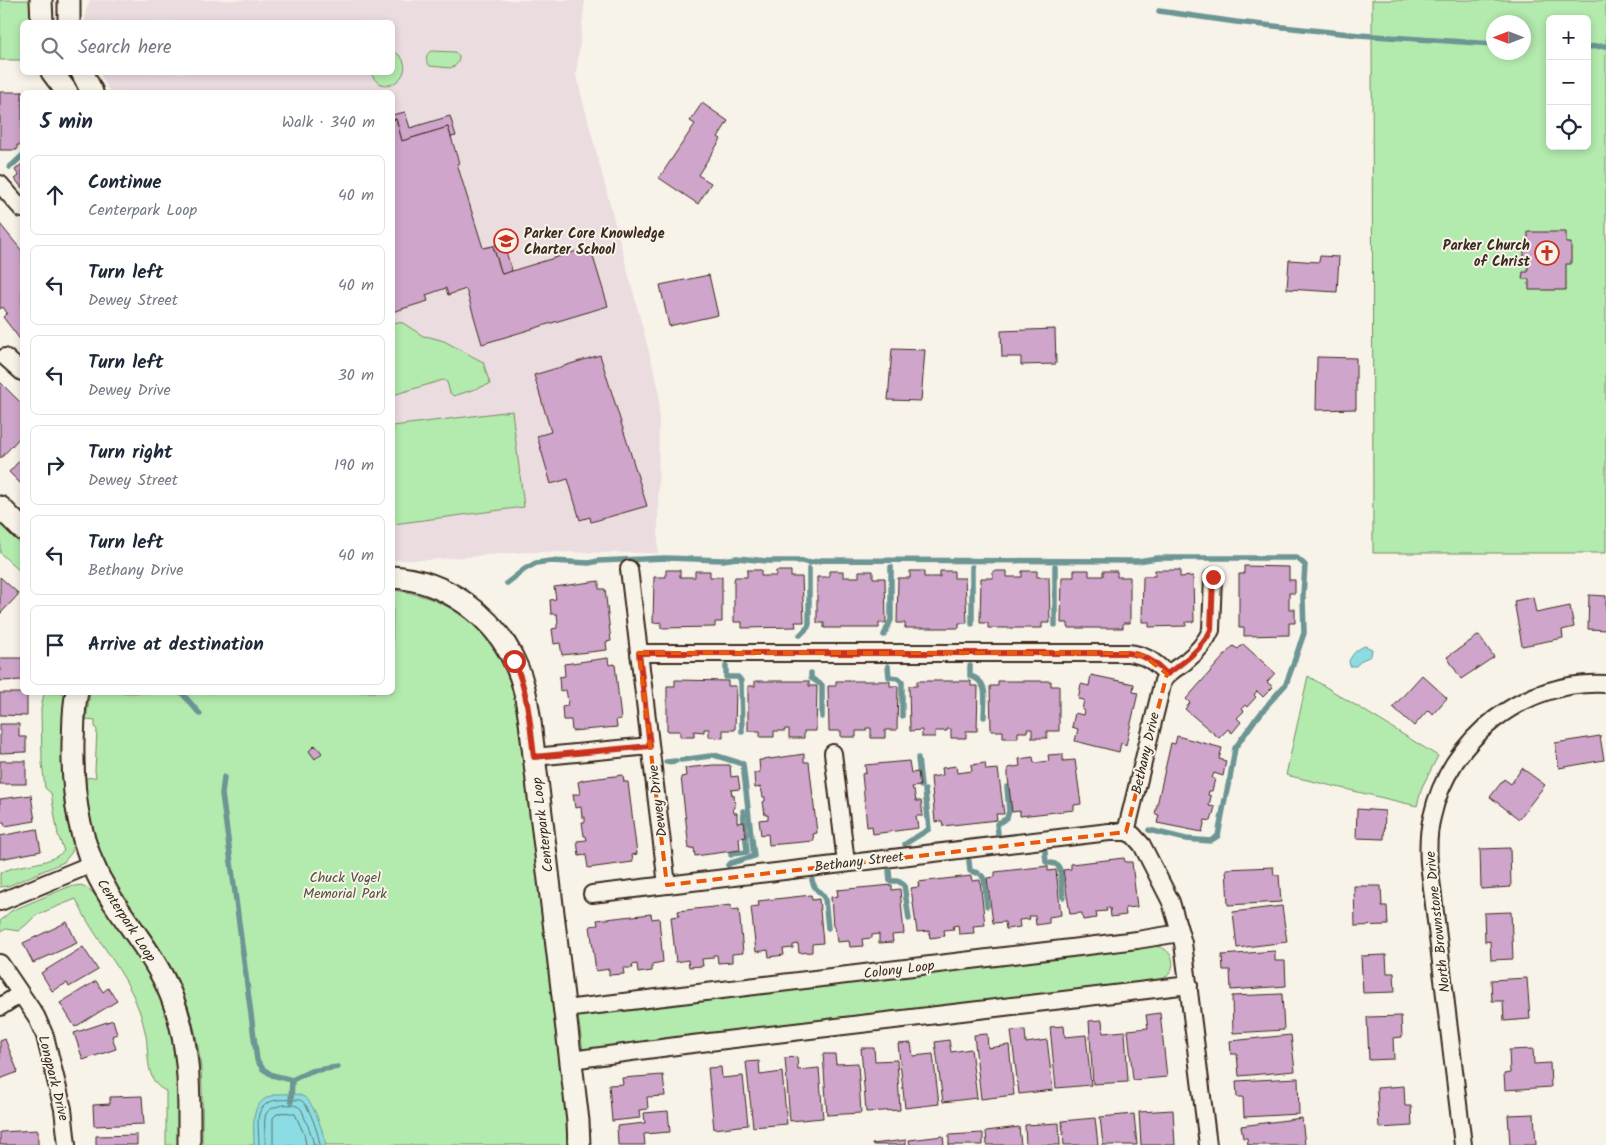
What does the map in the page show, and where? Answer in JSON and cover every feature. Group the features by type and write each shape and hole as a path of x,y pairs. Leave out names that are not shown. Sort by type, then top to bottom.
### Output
{"street":[{"path":"41,0 42,20"},
{"path":"69,0 69,20"},
{"path":"54,75 66,90"},
{"path":"84,75 91,90"},
{"path":"0,184 20,208"},
{"path":"6,356 20,370"},
{"path":"0,507 20,527"},
{"name":"Dewey Drive","path":"629,569 667,885"},
{"name":"Centerpark Loop","path":"395,577 423,582 455,596 483,618 497,633 514,661 522,682 534,757 571,1060 579,1145"},
{"path":"639,653 1128,653 1149,658 1167,674 1187,660 1208,637 1211,630 1213,577"},
{"name":"Bethany Drive","path":"1126,832 1160,690 1167,674"},
{"name":"North Brownstone Drive","path":"1463,1145 1429,863 1430,826 1437,797 1449,771 1459,756 1483,729 1504,712 1526,700 1551,690 1572,686 1606,684"},
{"name":"Centerpark Loop","path":"77,695 73,732 74,793 81,830 92,864 107,893 155,963 174,1001 184,1037 188,1062 189,1145"},
{"path":"534,757 650,746"},
{"path":"833,753 846,863"},
{"name":"Bethany Street","path":"592,894 1109,832 1126,832"},
{"path":"1126,832 1133,835 1142,845 1171,902 1180,933 1189,985 1208,1145"},
{"path":"0,902 92,864"},
{"name":"Colony Loop","path":"565,1009 1127,942 1180,933"},
{"name":"Longpark Drive","path":"0,963 38,1020 47,1042 64,1109 67,1145"},
{"path":"571,1060 703,1042 1189,985"},
{"path":"0,1007 20,994"}],"highlighted area":[{"path":"639,653 1128,653 1144,656 1167,674 1126,832 667,885"}],"shaded area":[{"name":"Parker Core Knowledge Charter School","path":"90,0 585,0 576,75 659,390 658,553 526,552 427,560 395,560 395,90 109,90 101,75 395,75 395,20 85,20 86,10"}],"green space":[{"path":"0,0 29,0 32,20 20,20 20,60 0,60"},
{"path":"1372,0 1606,0 1606,553 1373,553"},
{"path":"431,51 455,52 459,57 458,61 450,68 430,66 426,58"},
{"path":"395,53 402,58 405,66 399,80 385,85 377,82 372,75 395,75"},
{"path":"395,322 403,323 423,336 444,341 483,362 490,384 454,396 450,393 447,382 443,380 395,394"},
{"path":"512,411 524,507 395,524 395,426"},
{"path":"0,524 20,544 20,571 0,553"},
{"name":"Chuck Vogel Memorial Park","path":"395,590 418,595 440,603 460,614 477,628 503,665 517,712 566,1117 567,1145 202,1145 201,1069 196,1034 190,1011 177,978 164,954 117,886 98,848 88,806 86,778 96,777 97,730 95,721 86,720 90,695 395,695"},
{"path":"1308,676 1438,756 1422,787 1417,806 1286,775"},
{"path":"44,695 66,695 62,776 64,799 73,846 72,852 64,862 8,886 0,887 0,873 16,867 49,860 64,851 58,835 51,793 45,788 42,763 41,709"},
{"path":"81,885 88,888 94,894 129,943 148,973 158,994 171,1036 174,1057 178,1099 178,1145 166,1145 166,1091 154,1082 151,1075 146,1036 133,995 76,899 36,915 18,931 6,929 0,932 0,921 11,911 68,887"},
{"path":"1153,946 1161,947 1167,951 1173,961 1170,973 1165,978 1157,981 583,1051 578,1016"}],"water":[{"path":"1365,646 1372,649 1371,656 1362,660 1356,666 1350,666 1349,661 1352,656 1357,650"},
{"path":"278,1094 296,1094 306,1099 314,1110 326,1145 254,1145 254,1120 258,1106 262,1101"}],"building":[{"path":"0,92 20,92 20,145 17,145 17,150 0,150"},
{"path":"702,103 728,121 718,137 721,139 698,175 711,183 698,204 659,178 695,124 690,121"},
{"path":"405,112 410,128 450,116 456,136 451,137 448,127 402,141 395,114"},
{"path":"395,119 402,141 448,127 459,163 457,164 483,248 493,246 502,274 590,247 608,306 482,344 466,289 448,295 446,288 426,295 428,301 395,311"},
{"path":"20,166 20,185 15,179 19,176 15,170"},
{"path":"0,224 20,249 20,339 3,317 7,313 3,307 0,309"},
{"name":"Parker Church of Christ","path":"1528,232 1566,232 1566,243 1571,243 1571,264 1566,264 1566,290 1529,290 1529,279 1522,279 1523,272 1528,272 1528,264 1524,264 1524,243 1528,243"},
{"path":"503,242 512,271 502,274 493,246"},
{"path":"1320,256 1339,257 1337,292 1287,289 1289,260 1319,262"},
{"path":"709,275 718,315 669,326 660,285"},
{"path":"1055,329 1056,364 1021,365 1021,357 1002,357 1001,331"},
{"path":"892,349 925,350 921,401 888,400"},
{"path":"600,355 647,506 591,522 590,517 580,520 568,479 551,484 537,436 551,432 534,375"},
{"path":"1317,357 1356,358 1356,409 1316,410"},
{"path":"0,382 20,402 20,437 0,459"},
{"path":"20,460 20,483 9,472"},
{"path":"1244,566 1289,567 1289,580 1295,580 1295,593 1289,593 1289,609 1295,609 1295,623 1289,623 1289,635 1244,636 1244,628 1239,628 1239,574 1244,574"},
{"path":"666,570 680,570 680,577 695,577 695,571 710,571 710,577 722,577 722,622 715,622 715,627 661,628 661,622 653,623 654,577 666,577"},
{"path":"747,570 761,570 761,576 776,576 776,571 791,571 791,577 802,577 804,622 795,622 796,627 742,628 742,622 734,622 735,577 747,577"},
{"path":"1074,570 1089,570 1089,576 1103,576 1103,571 1117,571 1117,577 1130,577 1130,623 1123,623 1123,628 1068,628 1068,623 1061,623 1062,577 1074,577"},
{"path":"1155,570 1180,570 1180,577 1193,576 1194,622 1186,622 1186,626 1149,627 1149,622 1142,622 1143,576 1155,576"},
{"path":"829,571 843,571 843,577 859,577 859,571 873,571 873,578 885,578 886,623 879,623 879,628 824,628 824,623 817,623 817,577 829,577"},
{"path":"910,571 924,571 924,577 940,577 940,571 954,571 954,578 965,578 967,623 959,623 959,628 905,628 905,623 897,623 898,578 910,578"},
{"path":"993,571 1007,571 1007,577 1022,577 1022,571 1037,571 1037,577 1049,577 1050,623 1042,623 1042,628 988,628 988,623 980,623 981,578 993,578"},
{"path":"0,577 19,594 0,614"},
{"path":"599,581 599,589 605,589 611,641 606,642 607,650 562,655 560,643 554,644 552,629 557,628 558,623 557,614 551,614 550,600 556,599 554,587"},
{"path":"1589,595 1606,596 1606,630 1588,629"},
{"path":"1533,597 1536,613 1570,606 1574,627 1562,630 1563,638 1522,646 1514,601"},
{"path":"1479,635 1494,657 1461,679 1447,657"},
{"path":"1243,644 1275,673 1267,682 1273,687 1263,697 1257,691 1254,695 1256,697 1247,707 1245,705 1243,707 1244,711 1237,718 1241,722 1232,733 1228,729 1219,738 1185,709 1190,703 1186,699 1233,646 1238,649"},
{"path":"0,658 20,658 20,680 0,681"},
{"path":"608,658 609,665 615,664 621,719 616,720 617,727 572,731 571,720 563,720 562,707 567,706 568,701 566,690 560,691 559,677 565,676 564,664"},
{"path":"1091,675 1134,684 1133,692 1138,693 1126,745 1121,743 1119,752 1075,741 1078,729 1072,727 1075,713 1083,715 1084,710 1082,710 1084,700 1078,699 1081,684 1089,686"},
{"path":"1422,675 1447,698 1433,714 1428,710 1414,726 1393,707"},
{"path":"675,680 728,681 728,686 736,686 735,730 723,730 723,738 709,737 709,729 704,729 704,732 694,731 694,737 680,737 680,731 667,731 667,686 675,686"},
{"path":"755,681 809,681 809,686 817,686 816,731 804,731 804,738 789,738 789,729 774,731 774,737 760,737 760,731 748,731 748,686 755,686"},
{"path":"836,681 890,681 890,686 898,686 897,730 885,730 885,738 871,738 871,728 866,728 866,731 856,731 856,737 841,737 841,731 829,731 828,686 836,686"},
{"path":"917,681 971,681 971,686 978,686 977,731 966,731 966,738 951,738 951,729 935,731 935,737 922,737 922,730 910,731 909,686 917,686"},
{"path":"998,681 1051,681 1051,686 1059,686 1059,731 1047,731 1047,738 1032,738 1032,729 1027,729 1027,732 1018,732 1018,738 1003,738 1003,731 991,731 990,686 998,686"},
{"path":"0,693 27,695 27,716 0,715"},
{"path":"0,724 19,724 19,737 26,737 26,752 0,753"},
{"path":"1177,736 1222,748 1219,759 1226,761 1223,776 1214,773 1212,778 1215,779 1212,791 1209,791 1208,795 1211,796 1209,806 1215,807 1211,821 1205,820 1202,832 1157,823 1159,815 1155,814 1171,743 1175,744"},
{"path":"1600,736 1604,760 1559,768 1555,743"},
{"path":"315,745 322,753 315,759 309,751"},
{"path":"804,754 804,762 809,762 817,833 813,834 814,841 769,845 768,834 761,835 759,820 768,819 768,815 765,815 763,802 765,797 763,797 761,787 755,788 754,773 760,772 759,760"},
{"path":"1063,754 1063,761 1075,760 1081,804 1074,805 1074,810 1020,816 1020,811 1012,812 1008,768 1020,766 1019,759 1033,757 1034,763 1049,761 1048,755"},
{"path":"0,761 26,761 26,784 0,784"},
{"path":"909,761 911,773 918,772 920,786 912,787 916,801 921,801 923,816 916,816 918,828 873,834 872,826 867,827 862,774 866,773 865,765"},
{"path":"985,763 986,770 998,769 1004,814 996,814 997,820 943,826 942,821 935,822 931,777 943,775 942,768 956,766 957,773 972,771 971,765"},
{"path":"730,765 731,777 738,776 740,789 731,790 732,795 734,795 735,808 733,808 734,813 737,813 737,823 744,822 746,837 739,838 740,850 695,856 694,848 689,849 681,777 686,776 685,768"},
{"path":"1522,768 1545,785 1519,819 1490,797 1504,779 1511,784"},
{"path":"623,775 624,782 628,782 637,854 632,855 633,862 588,868 586,855 579,856 577,841 587,840 586,836 584,836 582,822 585,822 585,817 582,817 581,807 575,808 573,794 580,794 578,782 583,780"},
{"path":"31,795 35,821 5,826 4,822 0,822 0,799"},
{"path":"1357,809 1385,811 1384,839 1356,838"},
{"path":"37,829 41,851 0,859 0,836"},
{"path":"1510,848 1511,887 1481,889 1480,849"},
{"path":"1124,858 1125,862 1132,862 1137,907 1125,908 1126,915 1111,917 1110,908 1106,908 1107,911 1096,912 1097,918 1083,920 1082,913 1070,914 1063,870 1071,869 1071,864"},
{"path":"1048,866 1048,871 1056,870 1061,915 1049,917 1049,923 1036,925 1035,916 1029,916 1030,919 1019,920 1020,927 1006,929 1005,922 993,923 987,878 995,877 995,872"},
{"path":"1273,867 1274,875 1279,875 1281,902 1228,905 1226,869"},
{"path":"971,876 972,881 980,880 985,925 973,926 974,933 959,934 958,925 953,926 954,929 944,930 945,936 930,938 929,931 917,932 911,888 919,887 918,882"},
{"path":"892,885 892,890 900,889 904,934 892,935 893,942 879,943 879,934 872,935 872,938 862,939 863,946 850,947 849,941 837,942 835,927 833,926 831,897 838,896 837,890"},
{"path":"1354,886 1381,886 1382,906 1387,906 1388,925 1355,926"},
{"path":"811,895 812,900 819,899 823,943 812,944 812,952 799,953 798,944 793,945 793,948 783,949 784,955 769,957 768,950 756,952 751,907 759,906 758,901"},
{"path":"731,905 731,910 739,909 743,953 732,954 732,962 718,963 717,955 713,955 713,958 702,959 703,966 689,967 688,960 676,962 671,917 679,916 678,911"},
{"path":"1282,906 1287,942 1237,948 1233,912"},
{"path":"1511,912 1513,959 1491,960 1490,941 1485,942 1484,913"},
{"path":"651,914 652,919 659,918 663,962 652,964 652,971 638,973 637,964 632,965 633,968 623,968 624,974 609,975 609,969 596,971 590,926 598,925 597,920"},
{"path":"67,922 77,943 33,963 23,943"},
{"path":"83,947 98,970 69,987 67,983 52,991 41,973"},
{"path":"1275,951 1275,961 1285,961 1286,986 1231,990 1230,970 1223,970 1222,955"},
{"path":"1386,955 1387,973 1394,973 1395,992 1363,993 1361,956"},
{"path":"1527,978 1530,1019 1504,1021 1503,1001 1492,1001 1491,980"},
{"path":"96,981 103,992 108,988 117,1001 75,1027 60,1003"},
{"path":"1282,994 1284,1030 1233,1033 1232,996"},
{"path":"1160,1013 1167,1077 1133,1080 1128,1030 1148,1028 1146,1015"},
{"path":"1401,1016 1402,1037 1393,1038 1394,1059 1369,1060 1367,1017"},
{"path":"113,1020 117,1034 112,1036 116,1049 83,1060 74,1033"},
{"path":"1102,1020 1103,1033 1125,1031 1128,1082 1093,1084 1089,1021"},
{"path":"1064,1026 1065,1037 1086,1035 1091,1085 1056,1088 1050,1027"},
{"path":"1025,1030 1026,1043 1047,1040 1053,1090 1019,1094 1011,1031"},
{"path":"987,1034 988,1048 1009,1045 1014,1095 981,1099 974,1035"},
{"path":"1291,1035 1295,1071 1239,1076 1237,1054 1231,1054 1230,1041"},
{"path":"5,1039 18,1072 0,1079 0,1041"},
{"path":"949,1040 951,1052 971,1049 977,1098 943,1102 935,1042"},
{"path":"911,1043 913,1056 933,1054 939,1104 905,1108 898,1044"},
{"path":"861,1048 874,1048 875,1061 897,1060 900,1110 866,1112"},
{"path":"1533,1049 1534,1064 1550,1063 1551,1087 1505,1090 1504,1074 1510,1073 1509,1050"},
{"path":"823,1054 835,1054 836,1064 858,1063 861,1113 827,1115"},
{"path":"797,1057 798,1070 819,1068 823,1118 790,1121 785,1058"},
{"path":"759,1061 760,1075 782,1072 787,1124 753,1127 746,1062"},
{"path":"721,1067 722,1078 743,1076 748,1125 714,1129 708,1068"},
{"path":"663,1075 665,1096 647,1097 648,1109 639,1110 640,1118 612,1121 609,1085 623,1084 622,1078"},
{"path":"1298,1078 1299,1114 1244,1117 1243,1097 1237,1097 1236,1081"},
{"path":"1404,1086 1405,1106 1411,1106 1412,1126 1379,1128 1377,1088"},
{"path":"142,1096 144,1124 94,1126 93,1105 110,1104 110,1097"},
{"path":"1173,1110 1175,1145 1141,1145 1139,1112"},
{"path":"668,1111 670,1132 644,1134 645,1145 618,1145 617,1126 645,1123 644,1113"},
{"path":"1134,1114 1137,1145 1103,1145 1100,1117"},
{"path":"1534,1114 1536,1145 1510,1145 1508,1115"},
{"path":"1095,1118 1098,1145 1064,1145 1062,1121"},
{"path":"1302,1118 1305,1145 1248,1145 1247,1138 1243,1138 1241,1126"},
{"path":"1059,1123 1060,1145 1026,1145 1025,1125"},
{"path":"1019,1127 1021,1145 987,1145 986,1131"},
{"path":"38,1130 38,1145 0,1145 0,1132"},
{"path":"983,1133 983,1145 949,1145 949,1135"},
{"path":"137,1135 137,1145 96,1145 96,1136"},
{"path":"943,1136 944,1145 910,1145 909,1140"},
{"path":"906,1140 906,1145 872,1145 872,1144"}],"waterway":[{"path":"1159,11 1236,22 1359,35 1486,43"},
{"path":"1591,47 1606,46"},
{"path":"10,167 20,158"},
{"path":"507,583 536,563 550,561 589,563 665,558 723,560 737,558 767,561 802,561 809,563 822,560 1138,561 1157,558 1297,558 1305,565 1303,595"},
{"path":"1055,566 1055,625"},
{"path":"884,635 891,620 891,567"},
{"path":"972,567 972,624"},
{"path":"800,635 809,624 809,569"},
{"path":"1294,662 1304,633 1303,598"},
{"path":"1269,703 1286,684 1293,665"},
{"path":"726,666 726,677 738,677 741,681 742,732"},
{"path":"888,666 889,677 898,678 902,682 902,716"},
{"path":"970,666 970,676 981,682 983,687 985,698 984,717"},
{"path":"811,673 811,678 822,685 822,717"},
{"path":"184,695 200,714"},
{"path":"1258,717 1267,706"},
{"path":"1230,778 1235,748 1255,720"},
{"path":"714,755 743,764 751,835"},
{"path":"681,760 710,756"},
{"path":"918,758 921,786"},
{"path":"666,762 676,761"},
{"path":"224,777 222,794 257,1060 263,1069 272,1075 292,1080 311,1071 338,1067"},
{"path":"1226,795 1229,781"},
{"path":"1007,787 1009,811 1007,818"},
{"path":"905,844 929,829 925,790"},
{"path":"1149,830 1186,839 1210,841 1218,836 1225,799"},
{"path":"731,855 747,852 743,811"},
{"path":"998,833 997,824 1004,820"},
{"path":"728,865 754,856 752,839"},
{"path":"1045,852 1046,862 1055,864"},
{"path":"969,861 970,871 978,873"},
{"path":"1058,866 1063,897"},
{"path":"889,871 890,881 898,881 904,885 909,919"},
{"path":"982,876 987,906"},
{"path":"812,880 814,886 825,899 828,928"},
{"path":"291,1101 292,1080"}],"place":[{"name":"Parker Core Knowledge Charter School","path":"506,241"},
{"name":"Parker Church of Christ","path":"1547,253"}],"route":[{"path":"514,661 526,696 534,757 650,746 639,653 1128,653 1149,658 1167,674 1187,660 1208,637 1213,622 1213,577"}]}
